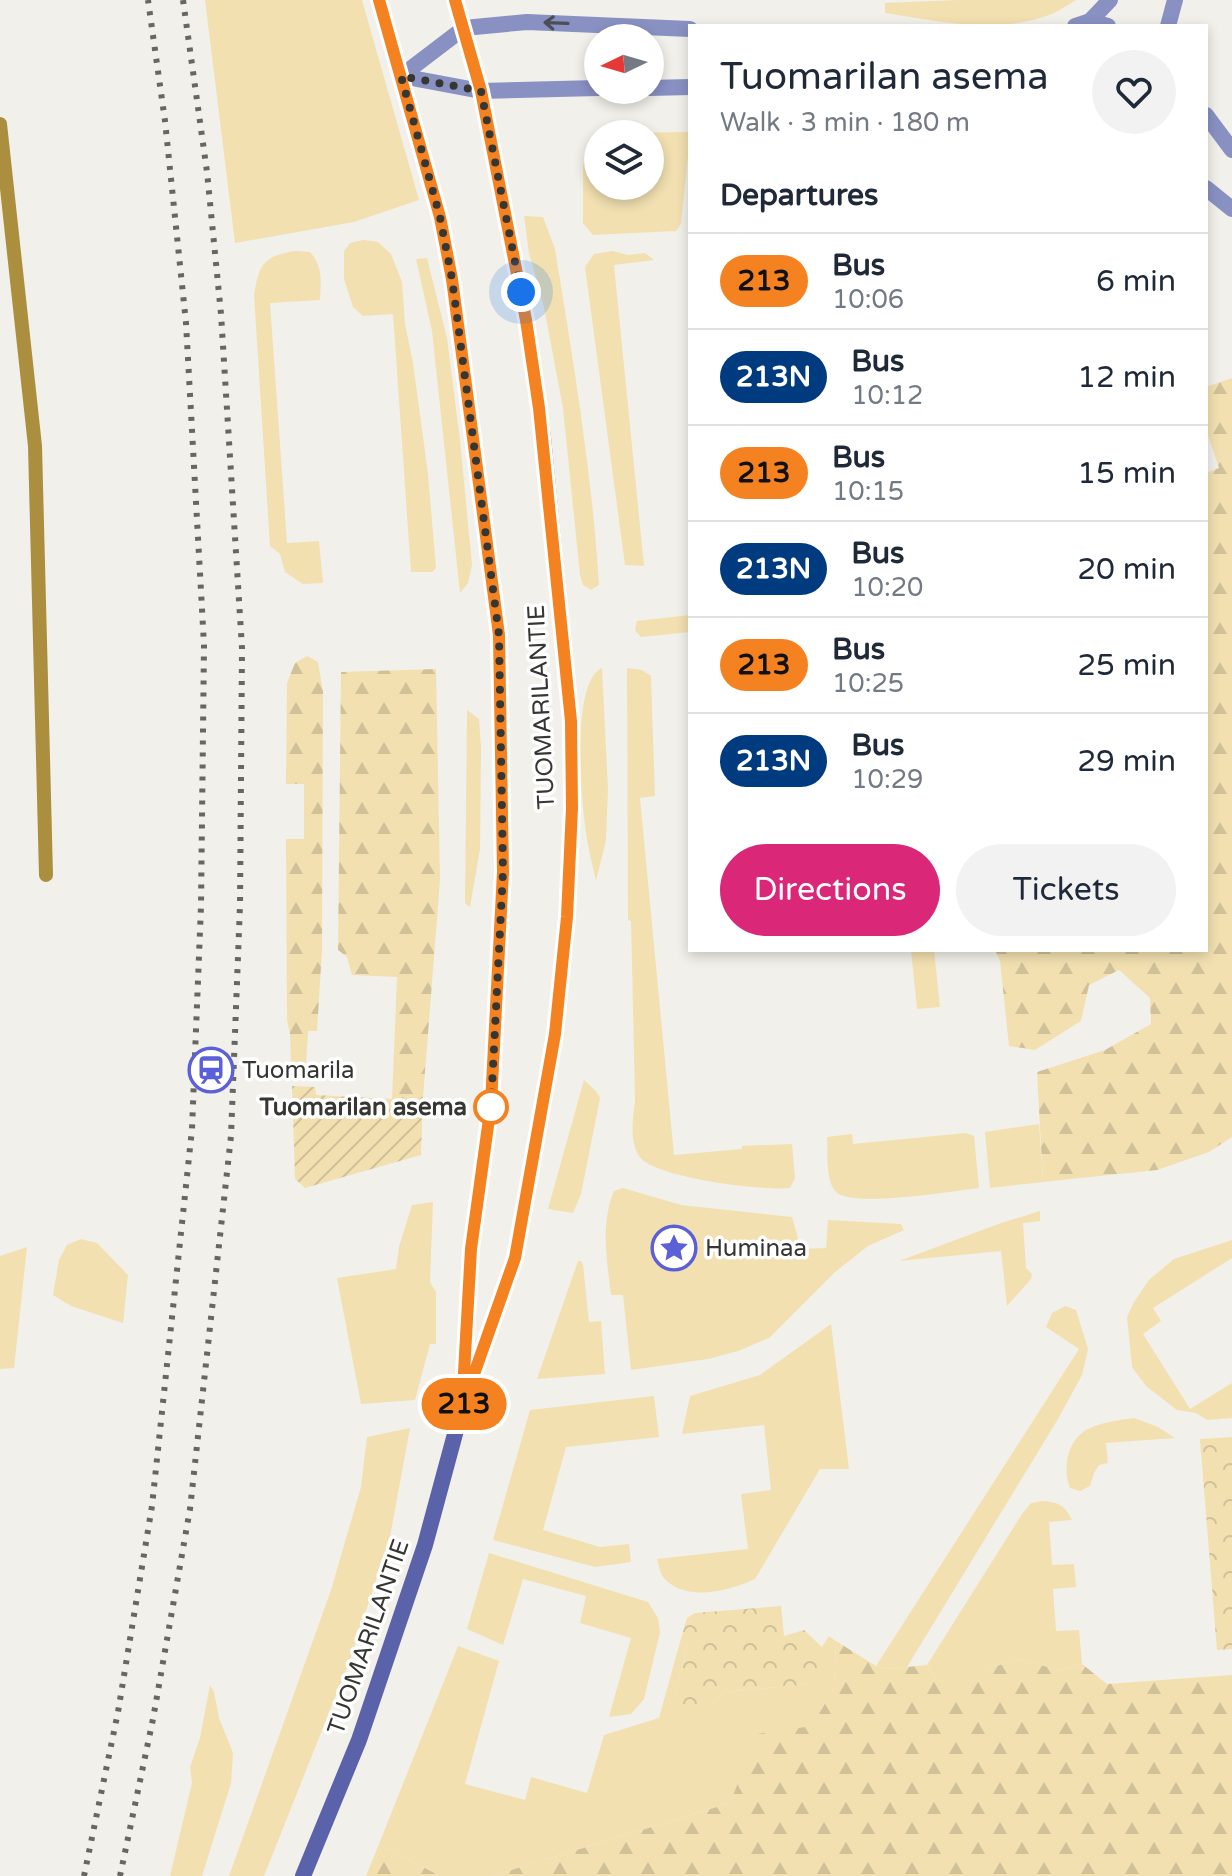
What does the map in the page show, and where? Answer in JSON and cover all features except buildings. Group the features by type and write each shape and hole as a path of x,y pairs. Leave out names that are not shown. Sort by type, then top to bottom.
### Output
{"main road":[{"name":"TUOMARILANTIE","path":"379,0 440,217 452,279 499,635 503,872 491,1104 471,1249 462,1408"},
{"name":"TUOMARILANTIE","path":"303,1876 359,1740 425,1545 462,1408 515,1258 555,1034 567,917 572,808 571,721 543,437 526,320 481,91 455,0"}],"street":[{"path":"1085,24 1110,0"},
{"path":"1169,24 1175,0"},
{"path":"401,76 464,28 527,22 688,29"},
{"path":"401,76 481,91 584,88"},
{"path":"664,88 688,87"},
{"path":"1208,118 1232,150"},
{"path":"1208,190 1232,209"}],"green space":[{"path":"205,0 362,0 419,200 354,222 235,243"},
{"path":"1076,0 1049,15 1008,24 967,24 885,13 885,3"},
{"path":"664,132 688,132 681,224 676,231 593,235 583,223 583,164 584,200 664,200"},
{"path":"524,216 543,217 555,249 592,500 599,585 591,590 583,585 580,575 563,408 544,307 529,253"},
{"path":"363,240 378,242 391,254 402,282 405,324 428,474 436,568 432,572 411,572 393,314 363,316 353,307 344,279 344,251 350,243"},
{"path":"295,251 310,252 314,257 321,287 320,300 270,303 287,543 319,541 323,583 303,584 285,572 280,554 270,546 254,295 264,264 276,256"},
{"path":"613,251 628,255 645,253 654,260 614,265 644,566 625,565 585,267 594,254"},
{"path":"427,258 447,338 460,440 472,565 468,583 460,593 432,331 416,259"},
{"path":"1232,378 1232,1137 1209,1152 1157,1170 1043,1182 1037,1072 1105,1050 1151,1024 1150,998 1119,970 1089,985 1081,1021 1035,1050 1009,1046 1000,961 996,952 1208,952 1208,472 1219,468 1208,435 1208,386"},
{"path":"688,615 688,632 641,637 635,630 637,621"},
{"path":"307,656 318,662 323,692 322,950 317,1031 308,1031 306,1063 291,1063 287,1020 286,839 304,839 304,784 286,784 287,683 295,663"},
{"path":"602,668 608,789 606,840 596,881 583,810 580,740 586,694 592,678"},
{"path":"627,668 642,670 651,676 655,796 640,798 674,1155 742,1149 742,1146 792,1144 795,1178 790,1188 734,1185 686,1177 648,1164 636,1150 632,1129 635,1100 631,921 628,920"},
{"path":"436,669 440,880 423,1097 392,1099 397,977 352,975 347,957 338,950 341,672"},
{"path":"467,710 479,719 481,748 480,849 470,907 465,903"},
{"path":"911,952 934,952 940,1007 917,1009"},
{"path":"584,1080 600,1098 581,1194 573,1213 548,1209"},
{"path":"292,1086 315,1087 316,1095 392,1099 423,1097 421,1155 305,1188 295,1179"},
{"path":"1039,1124 1043,1182 990,1188 985,1132"},
{"path":"966,1133 974,1136 979,1188 861,1199 845,1197 832,1187 827,1137 852,1134 853,1144"},
{"path":"623,1188 681,1205 792,1217 801,1249 826,1248 828,1220 901,1224 904,1230 868,1246 835,1272 769,1338 708,1359 631,1370 623,1295 611,1295 606,1243 607,1217 614,1191"},
{"path":"433,1202 430,1282 436,1292 436,1344 430,1344 415,1400 361,1404 337,1278 396,1269 399,1247 412,1205"},
{"path":"1040,1211 1040,1221 1023,1223 1026,1268 1032,1274 1031,1279 1007,1306 1001,1251 899,1261 1001,1223"},
{"path":"81,1239 97,1243 128,1275 123,1323 71,1306 53,1295 59,1260 67,1245"},
{"path":"1232,1240 1232,1258 1153,1308 1161,1321 1143,1334 1190,1409 1232,1383 1232,1418 1207,1420 1196,1413 1177,1410 1146,1386 1132,1367 1127,1317 1149,1280 1174,1259"},
{"path":"27,1247 14,1368 0,1369 0,1256"},
{"path":"578,1261 583,1265 589,1322 601,1321 605,1374 537,1379"},
{"path":"1065,1306 1076,1310 1088,1349 1082,1375 907,1667 888,1669 876,1666 1079,1349 1046,1327 1052,1313"},
{"path":"831,1324 849,1469 820,1469 755,1579 708,1592 683,1590 672,1585 662,1575 657,1559 748,1549 741,1494 771,1490 764,1425 682,1434 690,1396 760,1375"},
{"path":"654,1396 659,1437 566,1447 543,1530 600,1547 629,1544 631,1562 595,1567 493,1540 530,1410"},
{"path":"1134,1418 1158,1427 1175,1438 1106,1443 1108,1463 1099,1465 1090,1486 1080,1491 1070,1488 1067,1462 1076,1438 1095,1426"},
{"path":"410,1428 390,1537 350,1660 264,1876 229,1876 331,1590 361,1487 367,1437"},
{"path":"1232,1437 1232,1649 1217,1650 1200,1439"},
{"path":"1043,1501 1061,1506 1072,1520 1049,1522 1052,1565 1074,1564 1076,1587 1053,1589 1056,1631 1079,1630 1082,1664 1059,1670 1018,1659 982,1671 961,1698 935,1678 927,1665 1022,1514 1031,1503"},
{"path":"489,1553 648,1602 658,1618 660,1632 644,1699 631,1714 609,1717 631,1638 580,1623 586,1596 523,1579 503,1645 467,1629"},
{"path":"781,1606 784,1636 804,1630 822,1647 822,1683 724,1692 708,1707 693,1714 676,1709 674,1696 688,1645 680,1642 687,1618 695,1613"},
{"path":"829,1636 836,1641 834,1688 812,1727 757,1735 730,1803 492,1876 440,1876 379,1844 458,1646 499,1661 465,1784 525,1800 531,1777 587,1793 604,1735 659,1718 680,1642 688,1645 674,1696 708,1707 724,1692 821,1683 822,1647"},
{"path":"836,1641 876,1666 888,1669 927,1665 935,1678 961,1697 982,1671 1018,1659 1059,1670 1082,1664 1107,1684 1232,1675 1232,1876 492,1876 730,1803 757,1734 812,1726 834,1688"},
{"path":"210,1685 233,1753 231,1783 202,1876 170,1876 192,1783 190,1767 200,1738"},
{"path":"379,1844 440,1876 366,1876"}],"waterway":[{"path":"0,124 35,446 46,875"}],"railway":[{"path":"84,1876 118,1712 152,1506 192,1129 201,906 204,645 186,323 165,121 148,0"},
{"path":"120,1876 153,1719 190,1509 231,1136 240,905 242,648 221,314 207,172 183,0"}],"bus line":[{"name":"213","path":"379,0 440,217 452,279 499,635 503,872 491,1104 471,1249 462,1408 515,1258 555,1034 567,917 572,808 571,721 539,408 526,320 481,91 455,0"}],"place":[{"name":"Tuomarila","path":"211,1070"},
{"name":"Tuomarilan asema","path":"491,1107"},
{"name":"Huminaa","path":"674,1248"}],"route":[{"path":"491,1107 503,872 499,635 452,279 440,217 401,76 481,91 521,292"}]}
